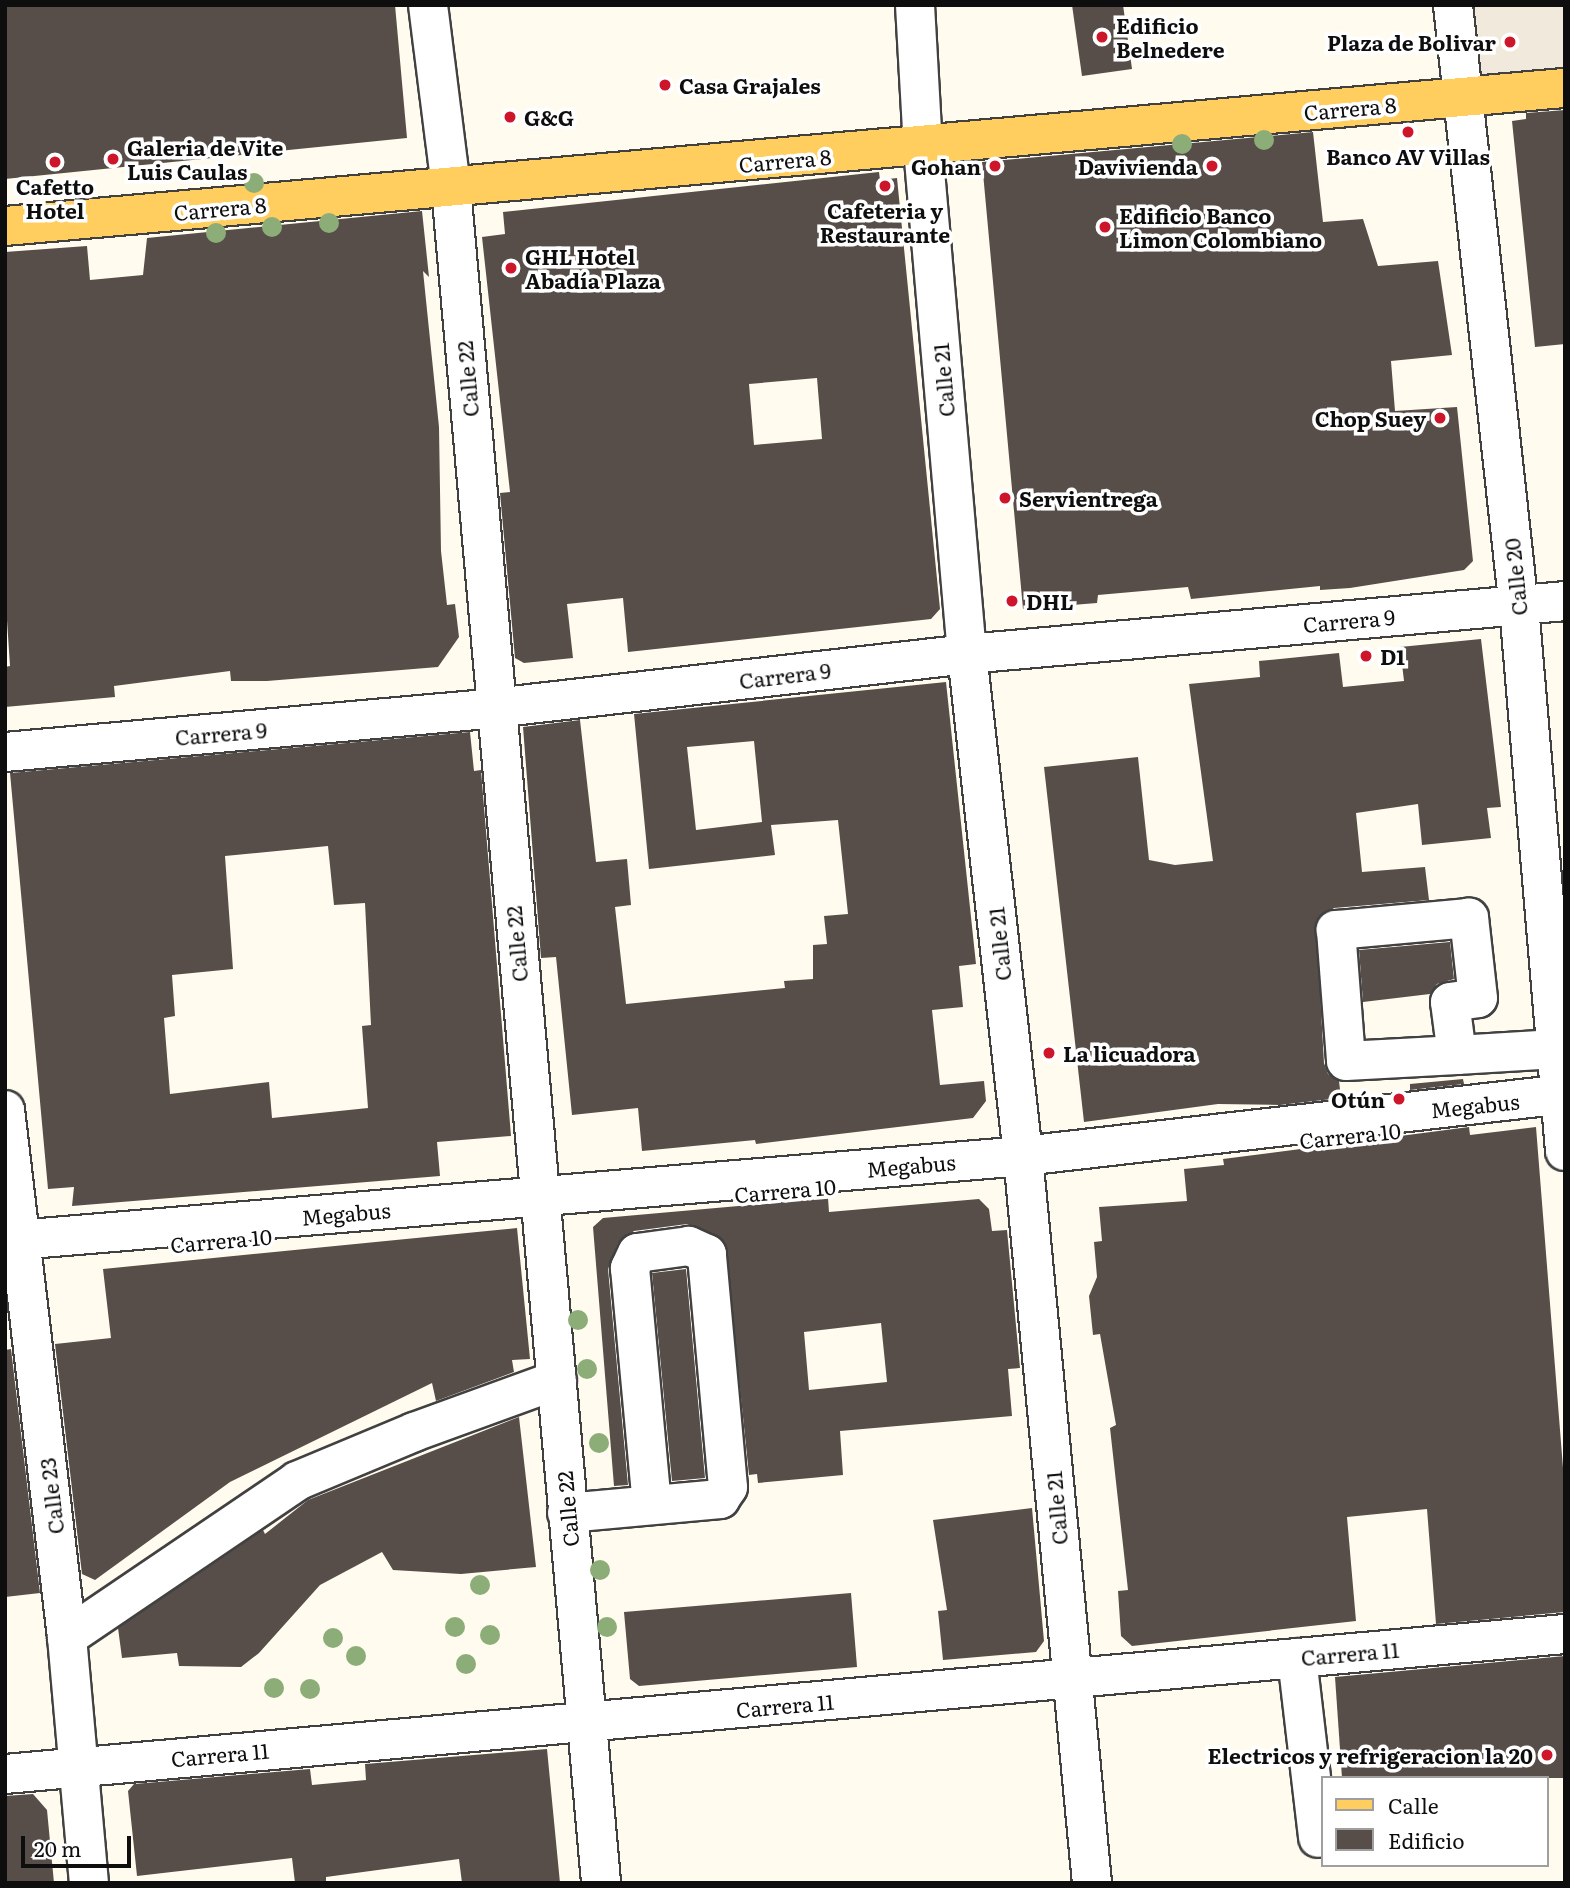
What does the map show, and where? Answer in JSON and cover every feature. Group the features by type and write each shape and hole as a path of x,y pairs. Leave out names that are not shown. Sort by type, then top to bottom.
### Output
{"main road":[{"name":"Carrera 8","path":"5,226 923,148 1565,88"}],"street":[{"name":"Calle 22","path":"428,5 451,188 494,708 601,1883"},
{"name":"Calle 21","path":"915,5 923,148 967,654 1023,1162 1092,1883"},
{"name":"Calle 20","path":"1453,5 1461,98 1519,606 1565,1151"},
{"name":"Carrera 9","path":"5,752 494,708 967,654 1565,601"},
{"path":"1457,1055 1450,1002 1478,998 1469,918 1336,930 1346,1061 1457,1055 1556,1049"},
{"name":"Carrera 10","path":"1023,1162 1563,1104"},
{"name":"Calle 23","path":"5,1110 14,1250 67,1637 76,1767 89,1883"},
{"name":"Megabus","path":"14,1250 1023,1162"},
{"path":"567,1513 720,1499 728,1487 707,1254 689,1246 637,1253 630,1268 652,1505"},
{"path":"67,1637 297,1481 414,1432 557,1380"},
{"name":"Carrera 11","path":"5,1774 1565,1634"},
{"path":"1297,1658 1318,1838"}],"shaded area":[{"name":"Plaza de Bolivar","path":"1453,5 1565,5 1565,88 1461,98"}],"building":[{"path":"5,5 395,5 407,138 5,179"},
{"name":"Edificio Belnedere","path":"1072,5 1123,5 1132,69 1082,76"},
{"path":"1565,110 1565,344 1535,347 1512,121 1526,119 1526,113"},
{"path":"1313,132 1323,222 1363,219 1378,266 1438,261 1452,355 1391,361 1395,411 1457,407 1473,561 1464,570 1350,588 1320,590 1320,586 1191,599 1188,587 1098,595 1097,603 1023,609 982,162"},
{"path":"879,172 880,180 897,178 940,609 931,619 628,652 623,598 567,604 573,658 524,663 515,658 500,493 510,492 482,237 505,234 503,212","holes":["817,378 822,439 754,445 749,384"]},
{"path":"422,211 429,277 423,271 439,427 441,551 447,605 455,604 459,637 438,667 267,681 231,681 230,671 114,686 115,697 5,707 5,667 10,666 5,590 5,252 87,246 90,280 143,275 147,238"},
{"path":"1481,639 1501,807 1487,808 1491,838 1422,845 1418,804 1356,813 1362,872 1425,867 1429,900 1334,908 1316,921 1324,1063 1328,1074 1339,1081 1341,1098 1280,1105 1218,1104 1084,1122 1044,767 1138,757 1149,860 1175,865 1213,861 1189,684 1260,677 1259,661 1339,653 1343,687 1404,681 1400,647"},
{"path":"946,682 976,964 959,966 963,1007 932,1010 940,1085 984,1081 986,1101 973,1118 756,1144 755,1140 642,1151 638,1108 572,1115 556,957 541,958 523,727 580,720 596,862 627,859 631,905 615,907 626,1004 785,988 784,981 813,979 813,945 827,944 824,916 848,914 838,820 771,825 775,855 649,869 634,714","holes":["754,741 762,822 696,830 687,747"]},
{"path":"470,732 474,771 481,770 511,1136 437,1142 440,1176 72,1206 74,1187 48,1189 10,773","holes":["328,846 334,905 365,903 371,1025 362,1026 368,1108 272,1118 269,1082 170,1094 164,1018 175,1016 172,975 233,969 225,856"]},
{"path":"1450,942 1454,979 1437,984 1430,994 1363,1002 1359,950"},
{"path":"1463,1079 1464,1084 1410,1090 1410,1084"},
{"path":"1469,1127 1470,1135 1536,1127 1565,1493 1565,1612 1436,1624 1427,1509 1347,1517 1356,1621 1132,1646 1121,1636 1118,1591 1128,1590 1110,1428 1116,1425 1100,1334 1093,1335 1089,1296 1097,1277 1094,1242 1102,1241 1099,1207 1187,1201 1184,1169 1224,1165 1223,1159"},
{"path":"828,1198 829,1212 979,1199 989,1209 992,1231 1007,1230 1020,1368 1008,1369 1012,1416 840,1431 843,1475 758,1483 757,1474 749,1475 725,1242 687,1224 634,1231 618,1243 608,1269 628,1485 614,1486 593,1227 603,1218","holes":["881,1323 887,1382 809,1390 804,1332"]},
{"path":"517,1228 530,1359 512,1360 514,1372 436,1401 432,1383 230,1482 95,1580 82,1574 55,1344 111,1338 103,1269"},
{"path":"686,1269 705,1478 672,1481 652,1273"},
{"path":"11,1349 40,1593 5,1597 5,1350"},
{"path":"519,1417 536,1567 461,1574 393,1570 382,1552 320,1585 259,1653 241,1667 179,1666 177,1653 122,1658 118,1628 263,1530 265,1534 308,1500"},
{"path":"1032,1508 1044,1641 1036,1652 943,1660 938,1611 947,1610 933,1520"},
{"path":"851,1593 857,1667 639,1686 630,1679 624,1612"},
{"path":"1565,1656 1565,1778 1342,1776 1335,1677"},
{"path":"547,1749 560,1883 462,1883 459,1859 326,1877 326,1883 295,1883 292,1858 137,1876 128,1791 134,1784 310,1769 312,1785 366,1780 365,1764"},
{"path":"33,1794 47,1810 54,1883 5,1883 5,1796"}],"place":[{"name":"Edificio Belnedere","path":"1102,37"},
{"name":"Plaza de Bolivar","path":"1510,42"},
{"name":"Casa Grajales","path":"665,85"},
{"name":"G&G","path":"510,117"},
{"name":"Banco AV Villas","path":"1408,132"},
{"name":"Galeria de Vite Luis Caulas","path":"113,159"},
{"name":"Cafetto Hotel","path":"55,162"},
{"name":"Gohan","path":"995,166"},
{"name":"Davivienda","path":"1212,166"},
{"name":"Cafeteria y Restaurante","path":"885,186"},
{"name":"Edificio Banco Limon Colombiano","path":"1105,227"},
{"name":"GHL Hotel Abadía Plaza","path":"511,268"},
{"name":"Chop Suey","path":"1440,418"},
{"name":"Servientrega","path":"1005,498"},
{"name":"DHL","path":"1012,601"},
{"name":"D1","path":"1366,656"},
{"name":"La licuadora","path":"1049,1053"},
{"name":"Otún","path":"1399,1099"},
{"name":"Electricos y refrigeracion la 20","path":"1547,1755"}]}
